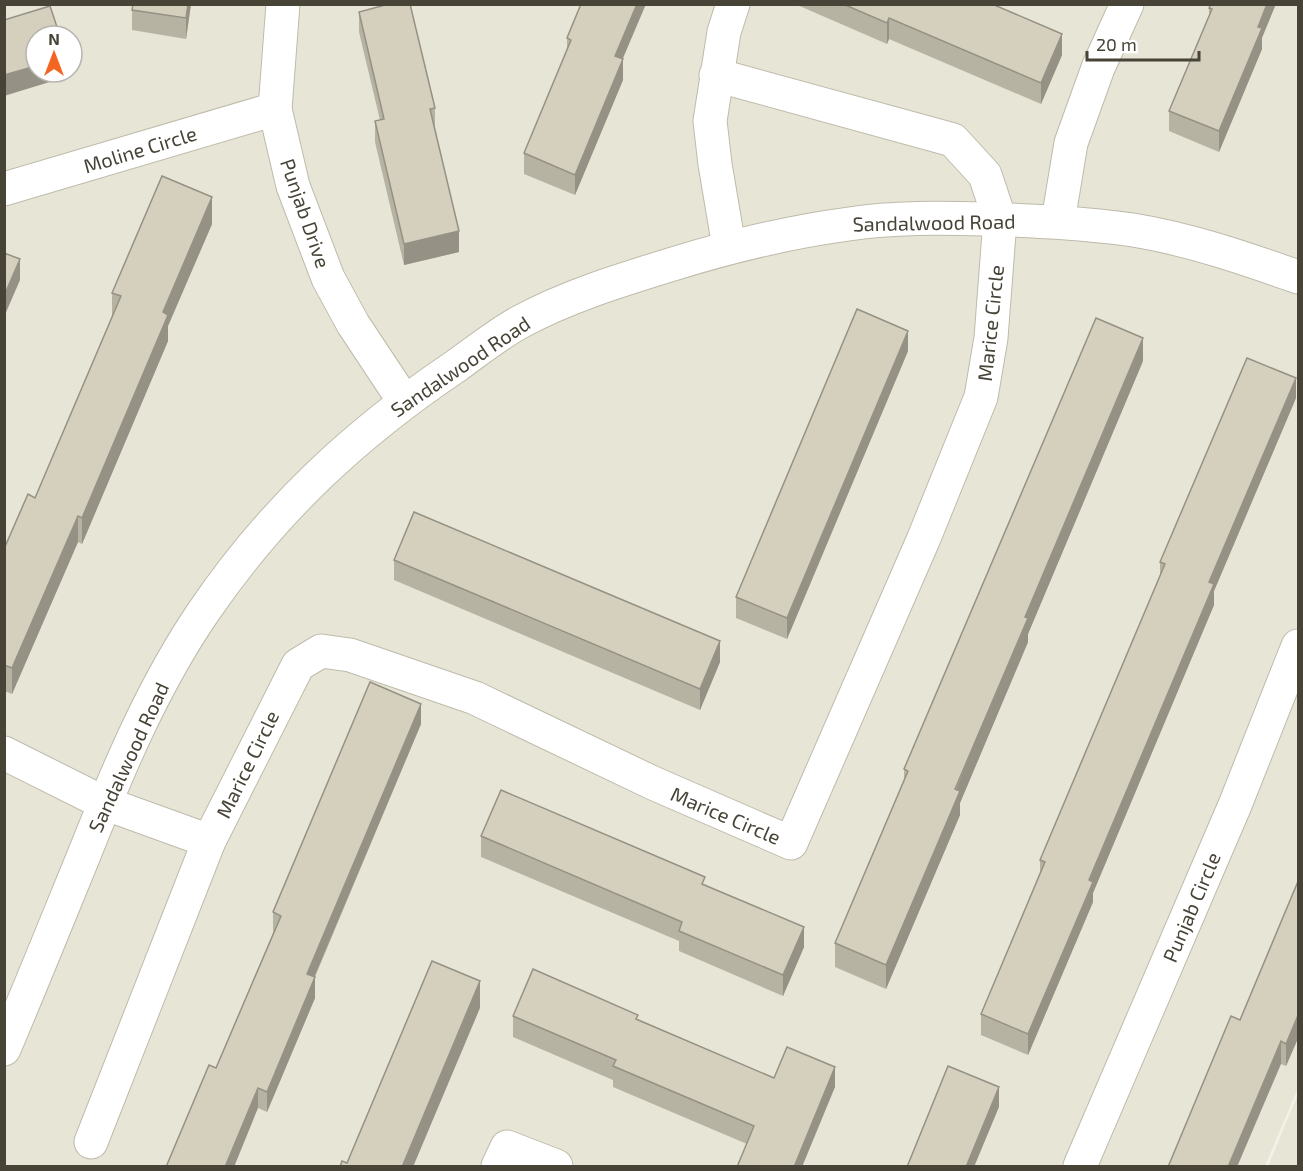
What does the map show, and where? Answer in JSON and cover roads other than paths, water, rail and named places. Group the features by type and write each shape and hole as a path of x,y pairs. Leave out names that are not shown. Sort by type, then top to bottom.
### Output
{"street":[{"name":"Punjab Drive","path":"283,4 275,109 293,186 328,278 353,324 404,401"},
{"path":"729,247 710,121 724,32 733,4"},
{"path":"1058,221 1071,143 1098,68 1127,4"},
{"path":"716,75 953,140 985,175 1000,220"},
{"name":"Moline Circle","path":"4,189 275,109"},
{"name":"Sandalwood Road","path":"4,1049 104,803 145,712 202,614 246,553 309,484 350,445 404,401 519,322 604,285 729,247 783,234 853,223 944,219 1058,221 1135,230 1193,243 1299,277"},
{"name":"Marice Circle","path":"91,1142 209,841 298,665 321,651 350,655 475,698 653,783 791,843 924,538 981,397 991,338 1000,220"},
{"name":"Punjab Circle","path":"1080,1167 1231,816 1299,646"},
{"path":"4,753 104,803"},
{"name":"Marice Circle","path":"104,803 209,841"},
{"path":"498,1167 507,1147 556,1167"}]}
